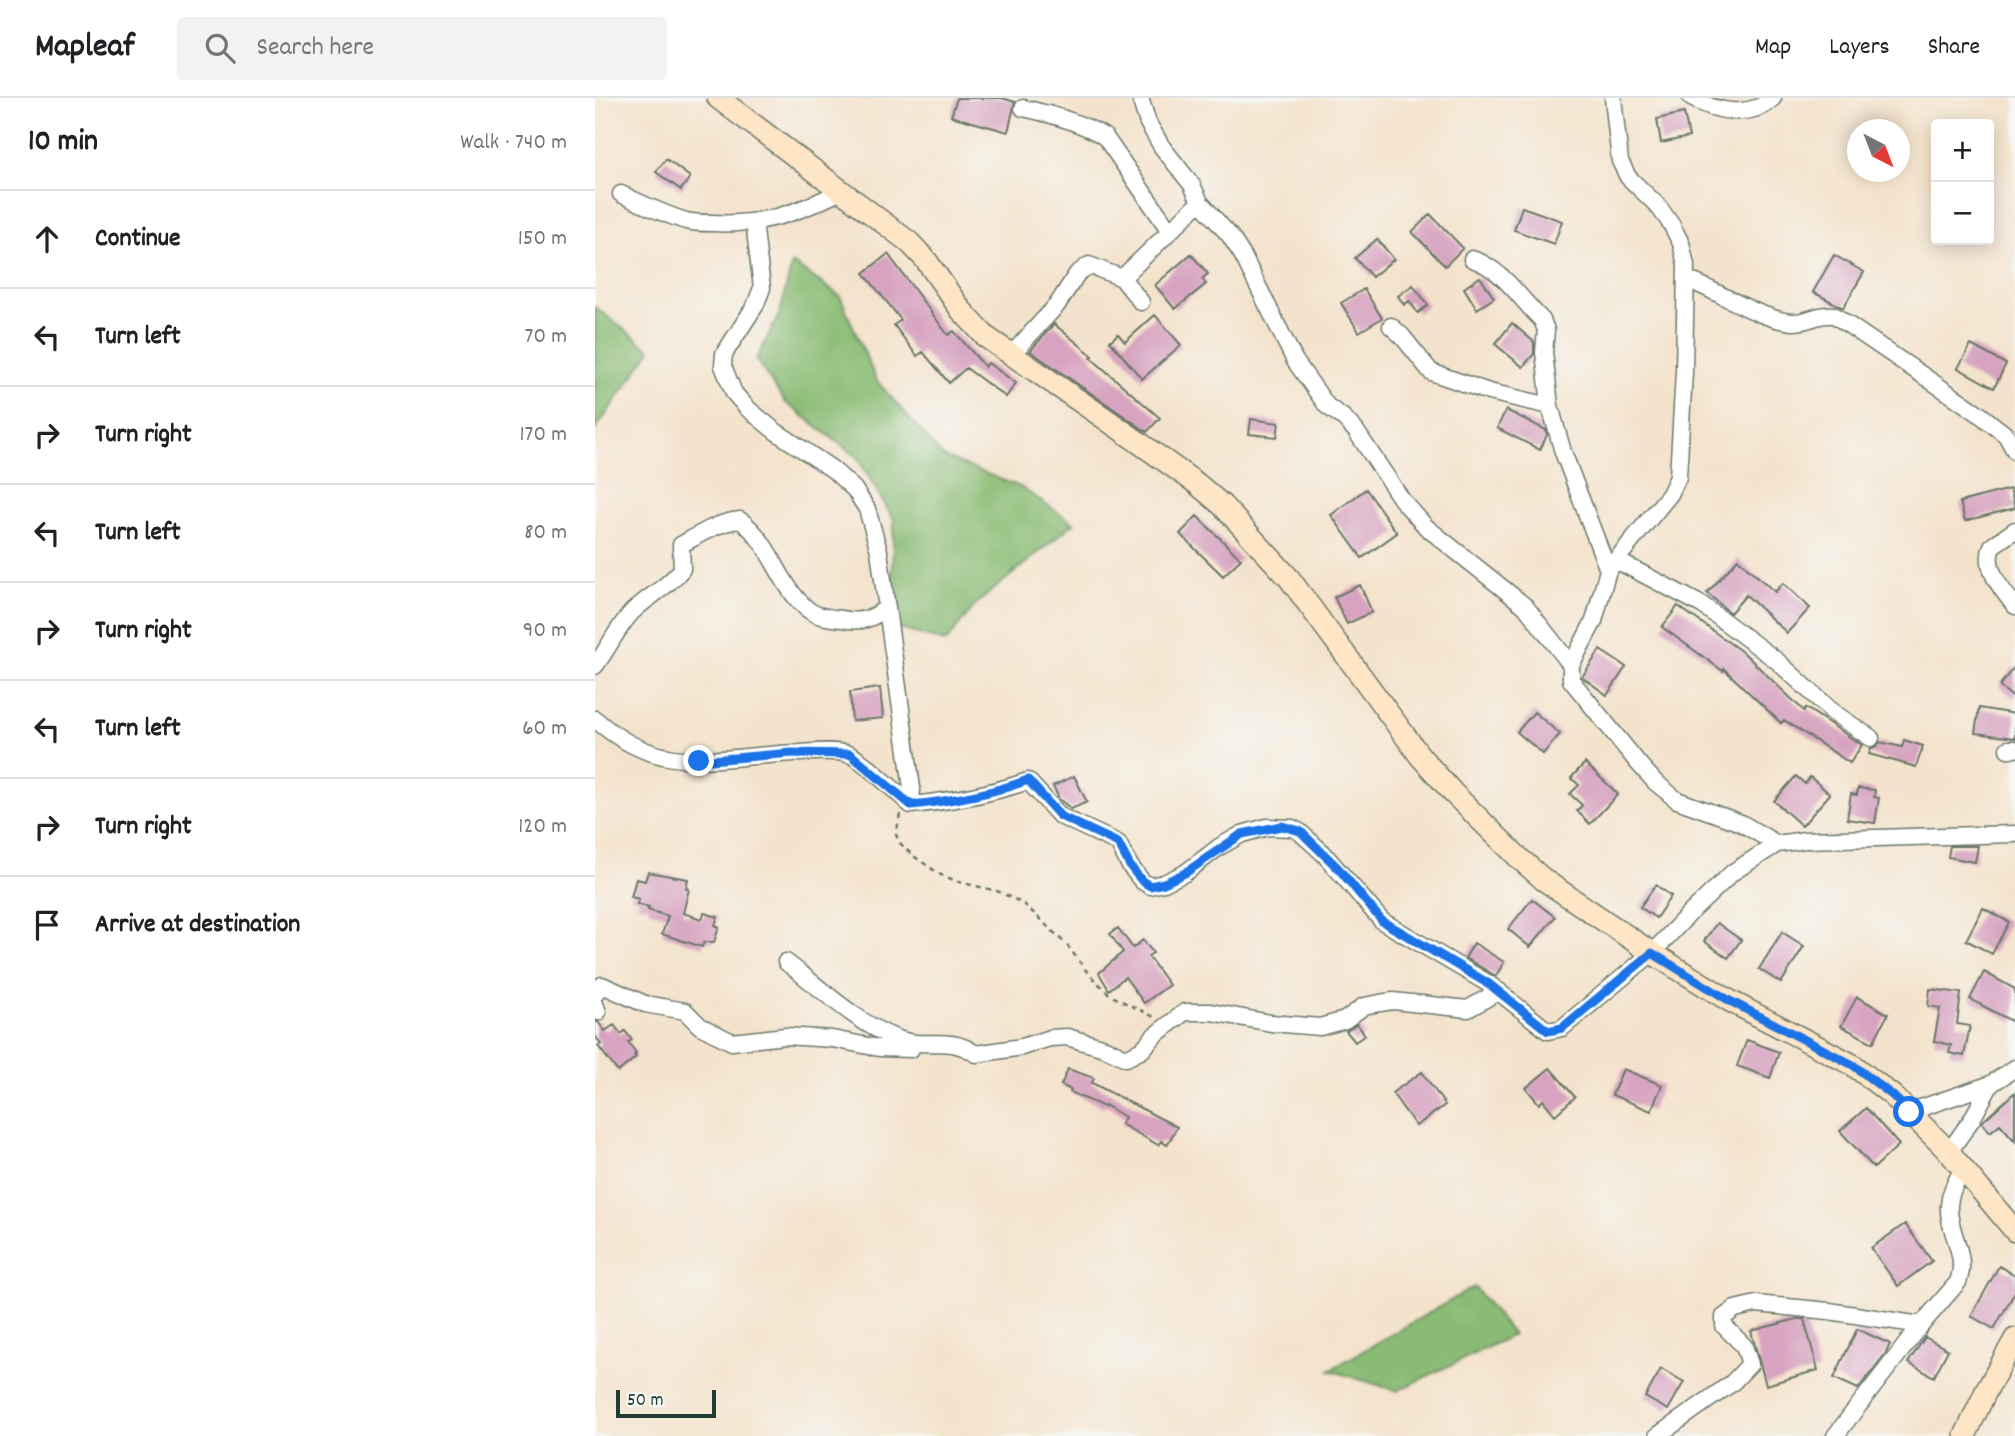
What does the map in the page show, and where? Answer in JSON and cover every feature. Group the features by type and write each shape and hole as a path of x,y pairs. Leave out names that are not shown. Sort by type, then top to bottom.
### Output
{"main road":[{"path":"718,98 909,242 926,260 961,310 986,337 1082,401 1196,483 1221,505 1289,579 1420,756 1454,794 1544,880 1652,953 1730,1001 1853,1065 1893,1096 1956,1160 2015,1231"},
{"path":"1965,1436 2015,1339"}],"street":[{"path":"1140,98 1148,122 1162,147 1192,185 1200,202 1230,236 1243,256 1295,361 1327,406 1356,431 1402,500 1426,527 1525,606 1571,665"},
{"path":"1613,98 1620,161 1628,177 1658,206 1671,224 1681,243 1686,265 1678,477 1670,494 1612,565 1594,621 1571,665 1571,680 1655,782 1678,800 1741,823 1777,844"},
{"path":"1691,98 1713,107 1747,111 1761,107 1773,98"},
{"path":"1023,108 1091,128 1105,137 1170,231"},
{"path":"621,194 688,222 734,224 772,220 841,191"},
{"path":"1122,278 1200,202"},
{"path":"754,222 762,288 755,306 724,354 723,366 734,393 747,408 832,469 854,489 867,509 879,551 912,788 911,805"},
{"path":"1472,259 1496,270 1542,320 1546,330 1543,352 1551,406 1563,452 1612,565 1702,605 1776,660 1834,713 1871,737"},
{"path":"1011,355 1057,305 1077,274 1089,265 1122,278 1142,302"},
{"path":"1686,279 1713,289 1748,308 1793,322 1824,314 1834,315 1978,413 2006,435 2015,451"},
{"path":"1391,326 1431,372 1489,392 1551,406"},
{"path":"595,666 634,610 670,584 682,569 681,545 720,524 733,521 740,520 748,526 795,595 811,612 849,621 872,619 887,607"},
{"path":"2015,530 1992,546 1989,560 1992,573 2015,606"},
{"path":"595,719 626,742 660,757 699,761 792,753 850,754 911,805 965,797 1028,780 1060,816 1118,843 1130,866 1142,881 1154,887 1185,873 1242,834 1267,827 1292,828 1300,831 1331,861 1382,921 1499,991 1548,1031 1555,1031 1571,1021 1652,953 1733,872 1777,844 1813,839 2015,834"},
{"path":"786,962 882,1031 907,1042 949,1042 966,1047 976,1054 1022,1047 1050,1038 1067,1037 1105,1048 1126,1058 1142,1050 1185,1012 1320,1027 1345,1020 1364,1006 1393,1001 1468,1009 1499,991"},
{"path":"595,995 602,985 645,1004 685,1011 700,1026 732,1042 785,1035 910,1050 929,1043"},
{"path":"1909,1112 1991,1084 2015,1068"},
{"path":"1835,1436 1921,1325 1949,1295 1961,1274 1962,1258 1949,1214 1949,1203 1956,1160 1972,1119 1991,1084"},
{"path":"1657,1436 1732,1383 1750,1364 1744,1346 1724,1326 1724,1317 1735,1308 1756,1304 1841,1312 1921,1325"}],"path":[{"path":"911,805 899,816 896,835 912,855 958,883 997,891 1023,903 1067,945 1088,973 1110,995 1156,1018 1174,1019"}],"green space":[{"path":"792,263 840,296 876,380 943,457 1020,487 1074,523 976,604 946,642 890,626 894,520 857,457 785,402 756,360 780,313"},
{"path":"595,307 651,350 595,430"},
{"path":"1474,1287 1513,1335 1397,1391 1330,1370"}],"building":[{"path":"957,98 1002,98 1015,102 1008,132 951,116"},
{"path":"1684,113 1689,137 1661,143 1657,119"},
{"path":"666,159 690,177 681,190 656,172"},
{"path":"1522,207 1562,221 1554,244 1514,230"},
{"path":"1430,214 1463,248 1445,266 1412,232"},
{"path":"1377,239 1394,259 1372,277 1355,258"},
{"path":"888,254 948,335 954,331 985,367 988,363 1016,383 1006,397 966,368 949,383 923,352 917,356 894,325 901,320 864,273"},
{"path":"1191,254 1208,274 1202,279 1206,284 1175,309 1155,285"},
{"path":"1834,255 1864,272 1843,308 1813,292"},
{"path":"1480,277 1494,298 1477,309 1464,288"},
{"path":"1413,285 1428,305 1418,313 1409,301 1404,305 1398,296"},
{"path":"1364,289 1382,318 1359,332 1341,303"},
{"path":"1155,315 1181,345 1142,379 1110,341 1118,334 1125,342"},
{"path":"1512,323 1534,342 1534,354 1523,367 1495,344"},
{"path":"1054,324 1160,418 1147,432 1030,351"},
{"path":"1971,345 2006,364 1994,388 1958,368"},
{"path":"1506,410 1546,430 1547,435 1540,450 1497,428"},
{"path":"1251,419 1279,423 1277,437 1249,434"},
{"path":"1366,489 1397,533 1362,558 1331,515"},
{"path":"2010,489 2015,508 1965,521 1960,502"},
{"path":"1197,516 1241,559 1223,576 1180,534"},
{"path":"1738,559 1775,592 1783,583 1810,608 1787,633 1746,595 1730,613 1707,593"},
{"path":"1360,585 1372,612 1347,624 1334,597"},
{"path":"1678,606 1745,654 1804,711 1806,708 1862,745 1850,763 1784,720 1781,723 1724,669 1723,671 1662,627"},
{"path":"1600,650 1626,667 1607,695 1582,677"},
{"path":"2015,666 2015,699 1999,686"},
{"path":"880,688 883,718 852,721 850,692"},
{"path":"1979,708 2015,714 2015,738 1975,733"},
{"path":"1534,712 1560,734 1543,754 1517,732"},
{"path":"1904,740 1923,746 1916,767 1869,754 1871,748 1880,742 1902,747"},
{"path":"1585,763 1618,794 1590,824 1577,811 1582,805 1570,794 1579,785 1571,778"},
{"path":"1074,776 1087,802 1071,809 1059,799 1053,786"},
{"path":"1796,776 1805,784 1810,777 1830,794 1802,826 1774,801"},
{"path":"1858,788 1875,790 1874,797 1879,798 1875,823 1847,819 1851,794 1857,795"},
{"path":"1950,846 1978,846 1975,862 1948,857"},
{"path":"648,872 688,879 686,888 689,889 683,913 702,919 704,913 718,917 715,925 719,927 714,942 704,942 702,947 662,934 668,916 648,910 649,907 637,904 639,899 631,897 636,879 645,881"},
{"path":"1656,885 1671,896 1656,918 1640,907"},
{"path":"1532,899 1555,917 1530,947 1508,929"},
{"path":"1983,908 2009,922 1992,954 1966,940"},
{"path":"1717,923 1741,940 1728,958 1704,941"},
{"path":"1118,928 1133,948 1143,940 1153,953 1148,956 1169,985 1144,1003 1125,977 1109,990 1099,973 1123,952 1110,934"},
{"path":"1782,932 1804,946 1781,983 1759,969"},
{"path":"1474,943 1504,962 1496,976 1465,958"},
{"path":"1984,972 2015,989 2015,1023 1970,999"},
{"path":"1930,989 1961,993 1957,1024 1970,1026 1964,1056 1949,1053 1951,1045 1934,1041 1940,1008 1928,1006"},
{"path":"1857,997 1888,1014 1873,1043 1841,1026"},
{"path":"595,1022 605,1031 614,1025 621,1034 625,1031 632,1040 628,1042 636,1057 618,1072 598,1046 601,1044 595,1036"},
{"path":"1357,1024 1365,1035 1355,1042 1346,1031"},
{"path":"1747,1040 1779,1052 1770,1078 1737,1066"},
{"path":"1550,1068 1575,1097 1555,1115 1543,1100 1539,1104 1526,1088"},
{"path":"1068,1069 1094,1078 1092,1083 1177,1127 1167,1145 1161,1141 1158,1145 1121,1124 1125,1117 1105,1105 1104,1107 1070,1092 1071,1090 1061,1085"},
{"path":"1623,1069 1662,1085 1651,1111 1612,1095"},
{"path":"1422,1072 1445,1105 1416,1126 1392,1093"},
{"path":"2015,1092 2015,1141 2000,1124 1990,1132 1982,1122"},
{"path":"1866,1108 1899,1145 1874,1168 1840,1131"},
{"path":"1905,1224 1932,1261 1898,1286 1871,1248"},
{"path":"1999,1266 2015,1275 2015,1292 1994,1329 1971,1316"},
{"path":"1804,1319 1818,1370 1766,1385 1751,1331"},
{"path":"1857,1329 1890,1344 1858,1389 1834,1378"},
{"path":"1925,1337 1948,1350 1934,1377 1908,1363"},
{"path":"1661,1369 1684,1382 1668,1410 1645,1397"}],"route":[{"path":"699,761 813,752 850,754 911,805 943,802 1010,787 1028,780 1060,816 1118,843 1130,866 1142,881 1154,887 1185,873 1206,860 1219,847 1242,834 1267,827 1292,828 1300,831 1338,868 1382,921 1503,993 1548,1031 1562,1028 1652,953 1730,1001 1853,1065 1909,1112"}]}
